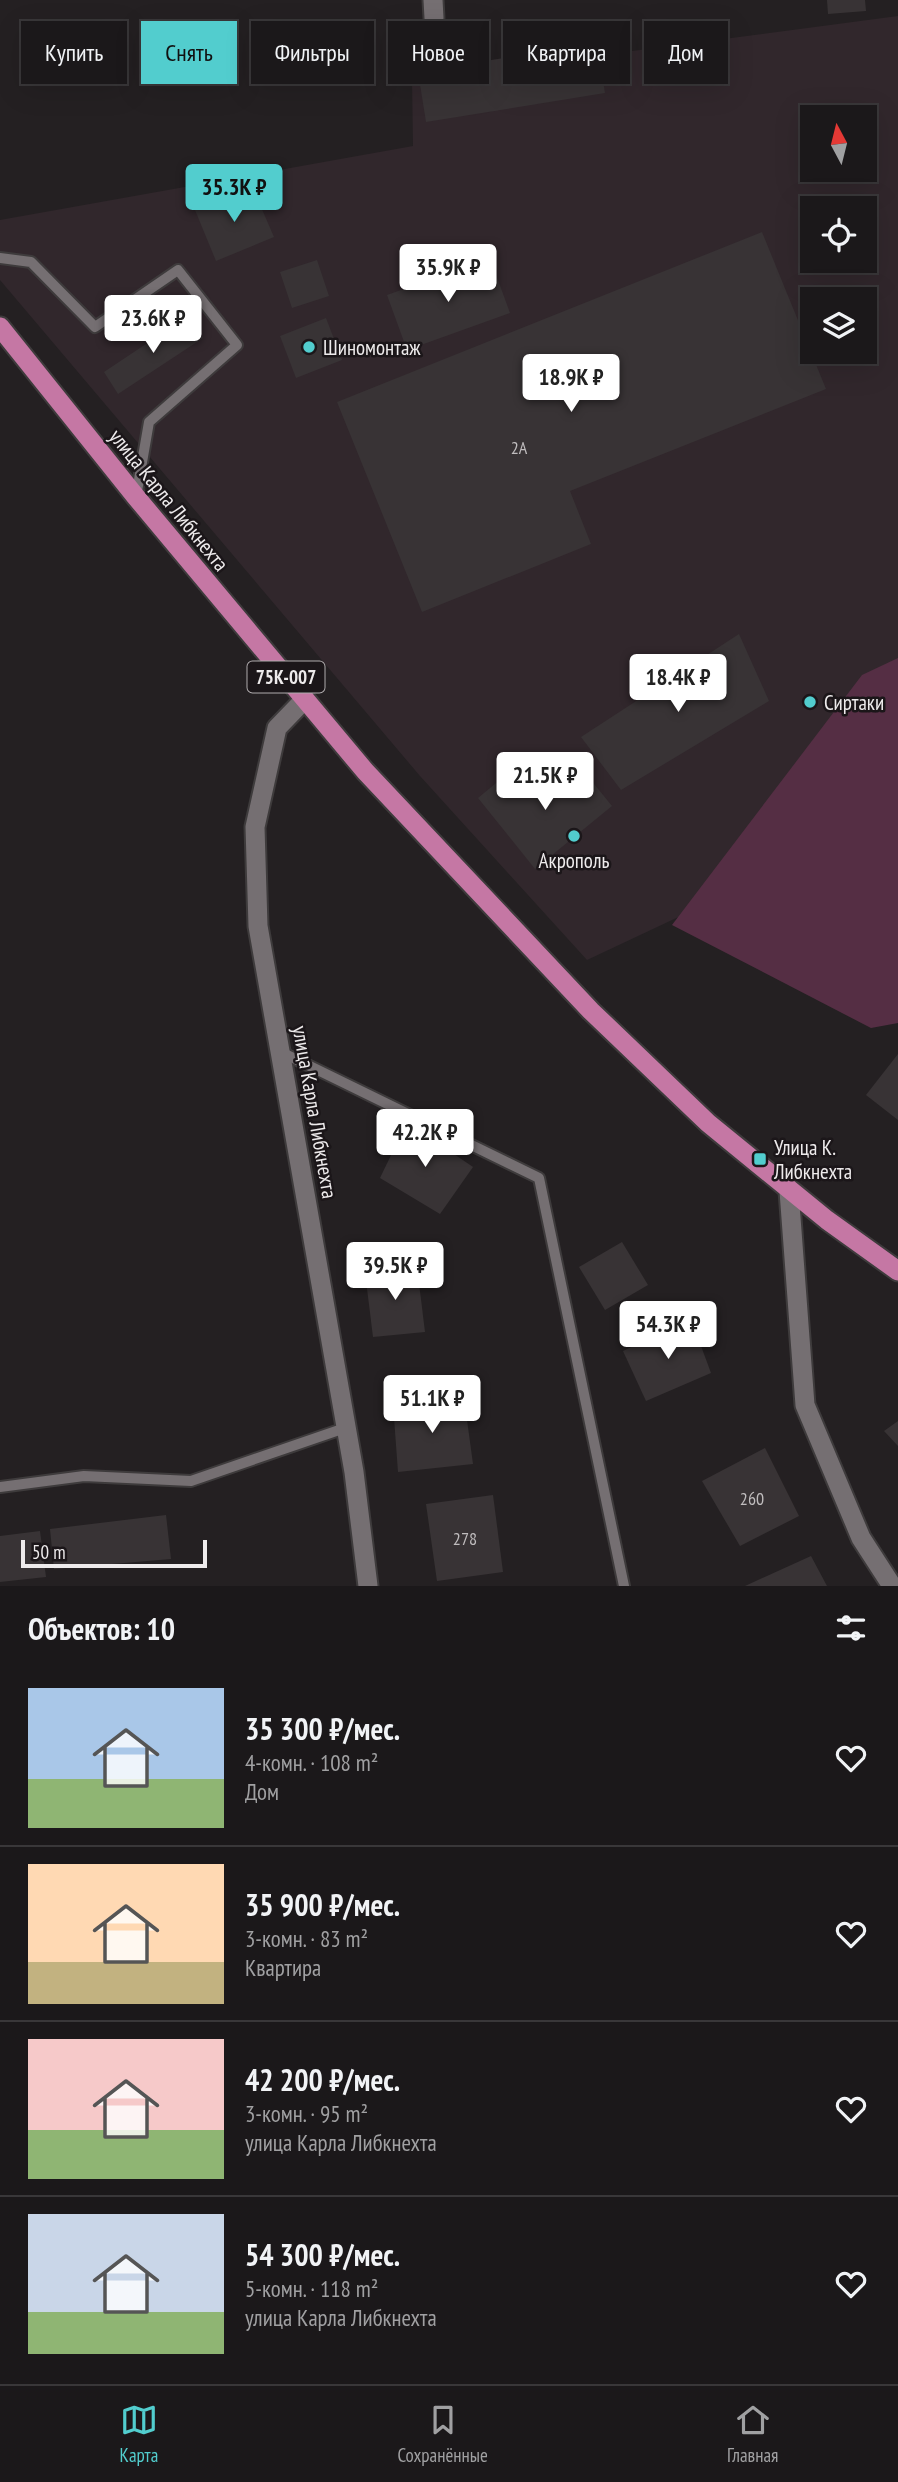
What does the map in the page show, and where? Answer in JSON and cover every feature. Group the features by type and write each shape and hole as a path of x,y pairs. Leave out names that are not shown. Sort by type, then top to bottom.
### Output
{"main road":[{"name":"улица Карла Либкнехта","path":"4,337 365,771 591,1011 708,1123 789,1191"},
{"name":"75К-007","path":"789,1191 898,1271"}],"street":[{"name":"улица Карла Либкнехта","path":"305,699 277,727 255,827 258,926 345,1429 368,1586"},
{"path":"789,1191 805,1405 861,1538 892,1586"}],"lane":[{"path":"0,258 31,262 95,327 178,270 237,345 149,422 136,497"},
{"path":"281,1052 539,1178 624,1586"},
{"path":"0,1487 84,1476 191,1481 345,1429"}],"shaded area":[{"path":"898,16 898,668 689,912 587,960 420,776 0,280 0,220 413,146 412,84 489,84 489,70 503,68 503,84 630,84 630,51 644,49 644,84 728,84 728,38"},
{"path":"898,658 898,1023 871,1028 672,925 862,675"}],"building":[{"path":"827,0 865,0 866,11 828,14"},
{"path":"503,58 503,84 604,84 605,93 426,122 420,84 489,84 489,60"},
{"path":"252,186 274,237 216,261 195,210"},
{"path":"762,232 800,325 800,364 816,364 826,389 570,491 591,544 422,612 337,402"},
{"path":"490,258 510,313 407,350 387,295"},
{"path":"317,260 329,296 292,308 280,272"},
{"path":"188,316 203,338 118,394 104,372"},
{"path":"326,318 342,360 296,378 280,336"},
{"path":"739,634 769,701 621,790 581,737"},
{"path":"577,763 612,806 535,869 478,798 513,769 535,796"},
{"path":"898,1054 898,1120 866,1095"},
{"path":"407,1122 473,1167 440,1214 380,1178"},
{"path":"622,1242 648,1285 605,1310 579,1267"},
{"path":"417,1267 425,1332 373,1337 365,1272"},
{"path":"691,1319 711,1373 646,1401 623,1351"},
{"path":"464,1398 473,1464 398,1472 393,1404"},
{"path":"898,1421 898,1446 884,1431"},
{"path":"765,1448 799,1516 740,1546 702,1481"},
{"path":"493,1495 503,1572 437,1581 426,1504"},
{"path":"166,1515 171,1559 54,1569 50,1529"},
{"path":"40,1531 46,1577 0,1582 0,1536"},
{"path":"811,1556 827,1586 745,1586"}],"place":[{"name":"Шиномонтаж","path":"309,347"},
{"name":"Сиртаки","path":"810,702"},
{"name":"Акрополь","path":"574,836"},
{"name":"Улица К. Либкнехта","path":"760,1159"}]}
